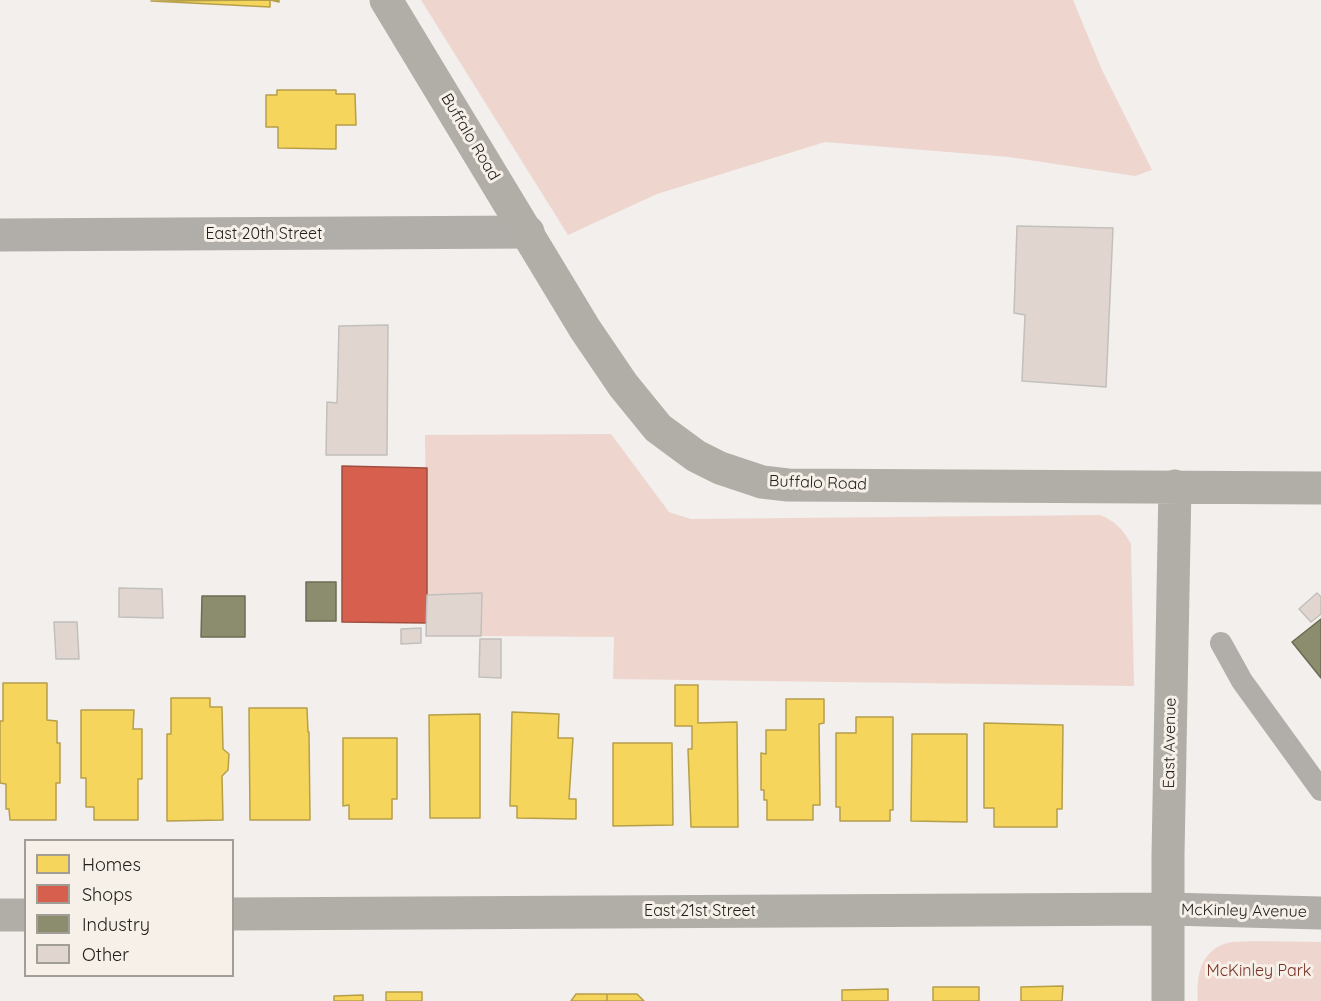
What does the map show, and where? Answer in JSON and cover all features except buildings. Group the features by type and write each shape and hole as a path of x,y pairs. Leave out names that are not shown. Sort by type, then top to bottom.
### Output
{"street":[{"name":"Buffalo Road","path":"386,0 585,329 630,394 658,428 696,456 720,468 762,482 788,485 1321,488"},
{"name":"East 20th Street","path":"0,235 528,232"},
{"name":"East Avenue","path":"1168,1001 1175,486"},
{"name":"McKinley Avenue","path":"1168,909 1321,913"},
{"name":"East 21st Street","path":"234,914 1168,909"},
{"path":"0,915 24,915"}],"lane":[{"path":"1221,643 1242,681 1321,790"}],"green space":[{"path":"421,0 1073,0 1102,70 1152,170 1135,176 1009,157 825,142 657,194 568,235"},
{"path":"611,434 669,512 691,519 1100,515 1105,517 1118,526 1131,544 1134,686 613,679 614,637 481,636 482,593 427,595 425,435"},
{"name":"McKinley Park","path":"1321,942 1321,1001 1198,1001 1199,974 1205,959 1211,952 1227,943"}]}
